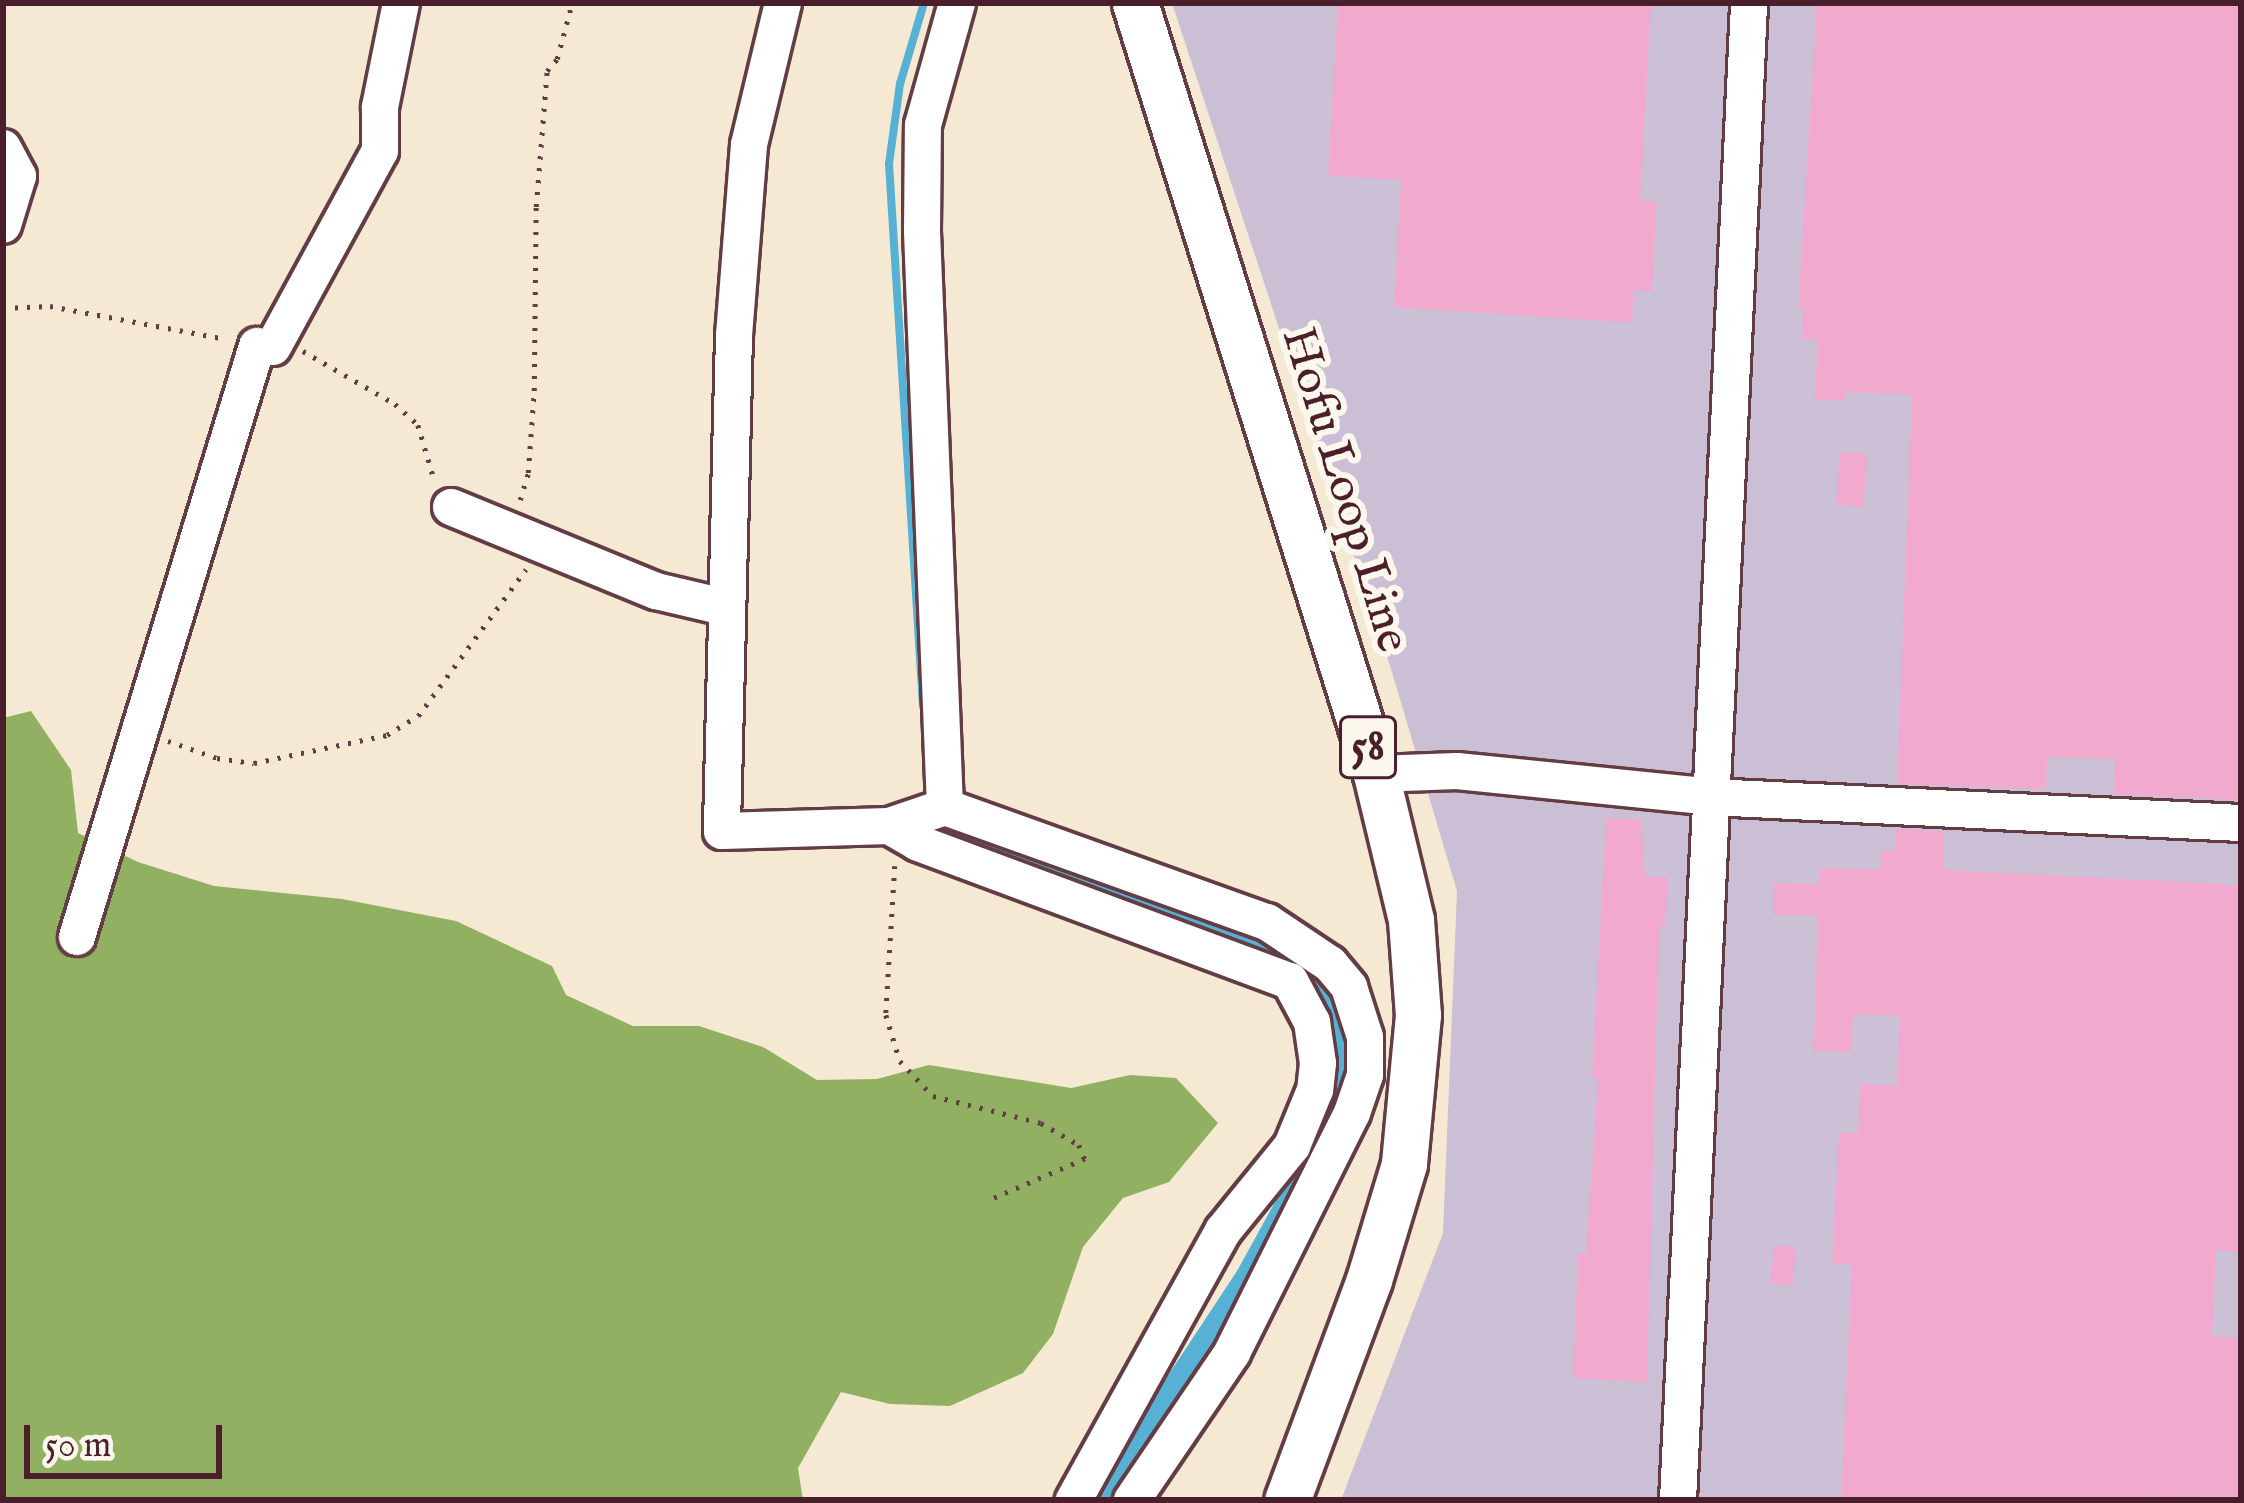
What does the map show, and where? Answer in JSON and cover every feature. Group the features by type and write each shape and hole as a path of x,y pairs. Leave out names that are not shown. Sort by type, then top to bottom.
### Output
{"main road":[{"name":"Hofu Loop Line","path":"1135,3 1376,774 1411,920 1418,1016 1407,1142 1369,1280 1287,1500"}],"street":[{"path":"77,937 265,346 375,163 401,3"},
{"path":"783,3 749,145 724,607 722,831 893,828 945,807 1268,922 1330,964 1349,987 1365,1037 1365,1075 1352,1113 1232,1353 1146,1495"},
{"path":"945,807 922,231 923,125 956,3"},
{"path":"1678,1500 1749,3"},
{"path":"3,148 18,176 3,225"},
{"path":"451,507 656,591 724,607"},
{"path":"1376,774 1457,771 1711,796 2241,823"},
{"path":"893,828 1291,981 1312,1022 1318,1063 1315,1090 1292,1146 1223,1231 1074,1500"}],"path":[{"path":"510,530 528,473 539,251 536,207 548,71 557,58 572,3"},
{"path":"3,308 50,306 300,349 395,404 418,425 429,468 451,507"},
{"path":"140,730 218,758 254,763 387,735 418,716 544,545"},
{"path":"893,828 886,1016 900,1061 934,1096 1041,1123 1079,1144 1085,1159 992,1199"}],"shaded area":[{"path":"1172,3 2241,3 2241,1500 1341,1500 1443,1233 1457,891 1391,669"}],"green space":[{"path":"31,711 71,770 78,833 138,862 214,886 342,899 456,921 552,966 566,995 633,1026 699,1026 763,1047 817,1080 877,1079 929,1065 1071,1088 1130,1075 1176,1078 1218,1123 1169,1182 1123,1198 1083,1247 1053,1334 1023,1373 950,1406 890,1404 841,1392 798,1468 803,1500 3,1500 3,718"}],"water":[{"path":"945,823 1260,934 1299,954 1333,990 1348,1029 1351,1063 1344,1099 1230,1319 1150,1436 1115,1500 1094,1500 1142,1415 1237,1271 1328,1106 1335,1073 1332,1038 1320,1007 931,834 935,824"}],"building":[{"path":"1338,3 1651,3 1640,200 1657,202 1652,291 1634,290 1632,323 1394,307 1401,180 1328,176"},
{"path":"1817,3 2241,3 2241,800 2114,794 2115,759 2047,757 2046,789 1897,784 1912,395 1846,392 1846,400 1815,399 1818,340 1802,340 1803,309 1798,309"},
{"path":"1840,452 1867,454 1863,507 1836,505"},
{"path":"1606,818 1641,820 1645,877 1668,878 1665,926 1659,926 1647,1382 1573,1378 1578,1253 1586,1254 1598,1077 1592,1077"},
{"path":"1895,829 1944,831 1943,870 2241,885 2241,1252 2216,1250 2212,1336 2241,1338 2241,1496 1841,1500 1852,1265 1832,1264 1839,1132 1858,1133 1860,1084 1897,1086 1900,1016 1853,1014 1851,1052 1814,1051 1818,916 1773,915 1774,883 1819,884 1820,868 1880,870 1881,850 1895,851"},
{"path":"1774,1245 1796,1247 1793,1286 1771,1284"}],"waterway":[{"path":"923,706 889,164 900,84 924,3"}]}
